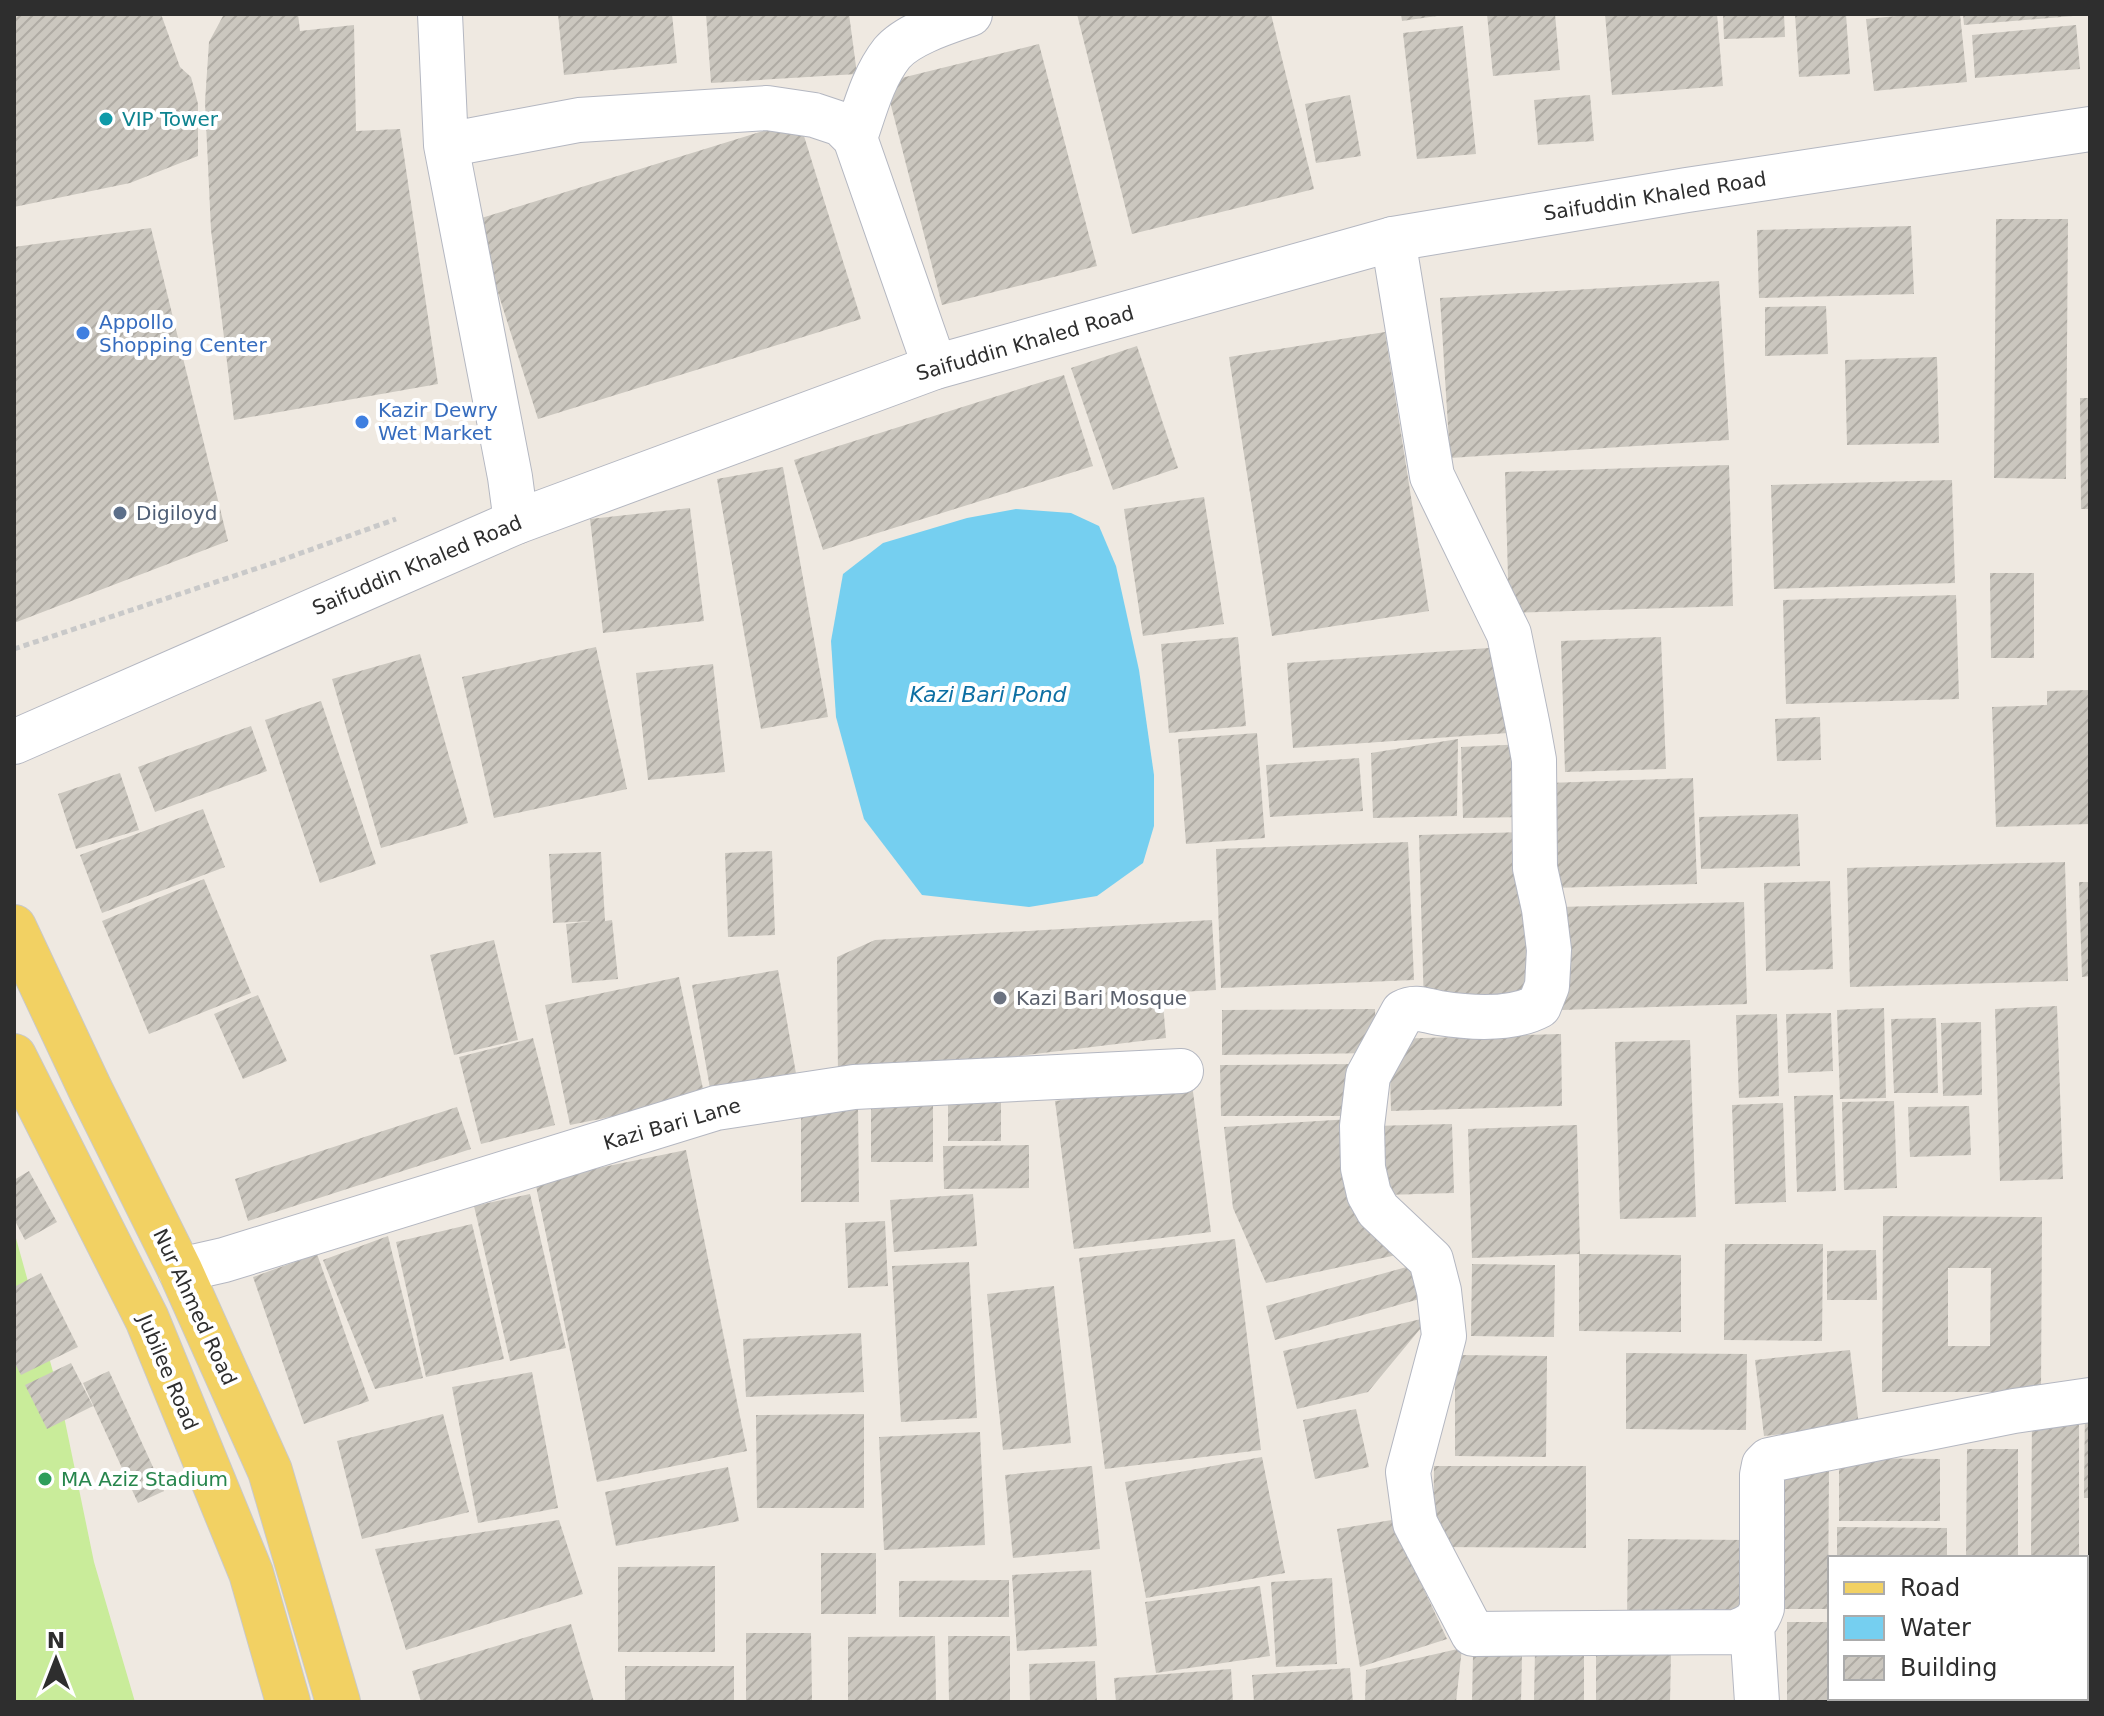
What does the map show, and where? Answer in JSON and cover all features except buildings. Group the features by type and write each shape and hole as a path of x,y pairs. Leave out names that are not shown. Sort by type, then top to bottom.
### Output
{"main road":[{"name":"Nur Ahmed Road","path":"14,927 180,1270 270,1471 338,1702"},
{"name":"Jubilee Road","path":"14,1056 147,1319 251,1573 288,1702"}],"street":[{"path":"440,14 446,145 516,522"},
{"path":"855,138 877,76 894,50 935,25 970,14"},
{"path":"446,145 579,120 767,108 814,115 841,124 855,138 935,367"},
{"name":"Saifuddin Khaled Road","path":"14,742 516,522 935,367 1393,239 1687,190 2090,129"},
{"path":"1393,239 1432,476 1509,634 1534,760 1535,868 1549,950 1547,986 1539,1006 1530,1010 1502,1016 1439,1013 1410,1008 1403,1012 1368,1076 1362,1126 1363,1168 1369,1194 1378,1210 1431,1260 1444,1336 1408,1472 1415,1523 1473,1634 1736,1632 1752,1626 1762,1608 1762,1475 1764,1465 1769,1460 2014,1411 2090,1400"},
{"name":"Kazi Bari Lane","path":"180,1270 224,1260 716,1108 854,1087 1181,1071"},
{"path":"1752,1626 1757,1702"}],"green space":[{"name":"MA Aziz Stadium","path":"14,1231 60,1397 94,1562 135,1702 14,1702"}],"water":[{"name":"Kazi Bari Pond","path":"1016,509 1071,513 1099,526 1116,566 1139,670 1154,775 1154,826 1143,863 1097,896 1029,907 922,895 864,819 836,717 831,641 843,574 883,543 967,518"}],"place":[{"name":"VIP Tower","path":"106,119"},
{"name":"Appollo Shopping Center","path":"83,333"},
{"name":"Kazir Dewry Wet Market","path":"362,422"},
{"name":"Digiloyd","path":"120,513"},
{"name":"Kazi Bari Mosque","path":"1000,998"},
{"name":"MA Aziz Stadium","path":"45,1479"}]}
